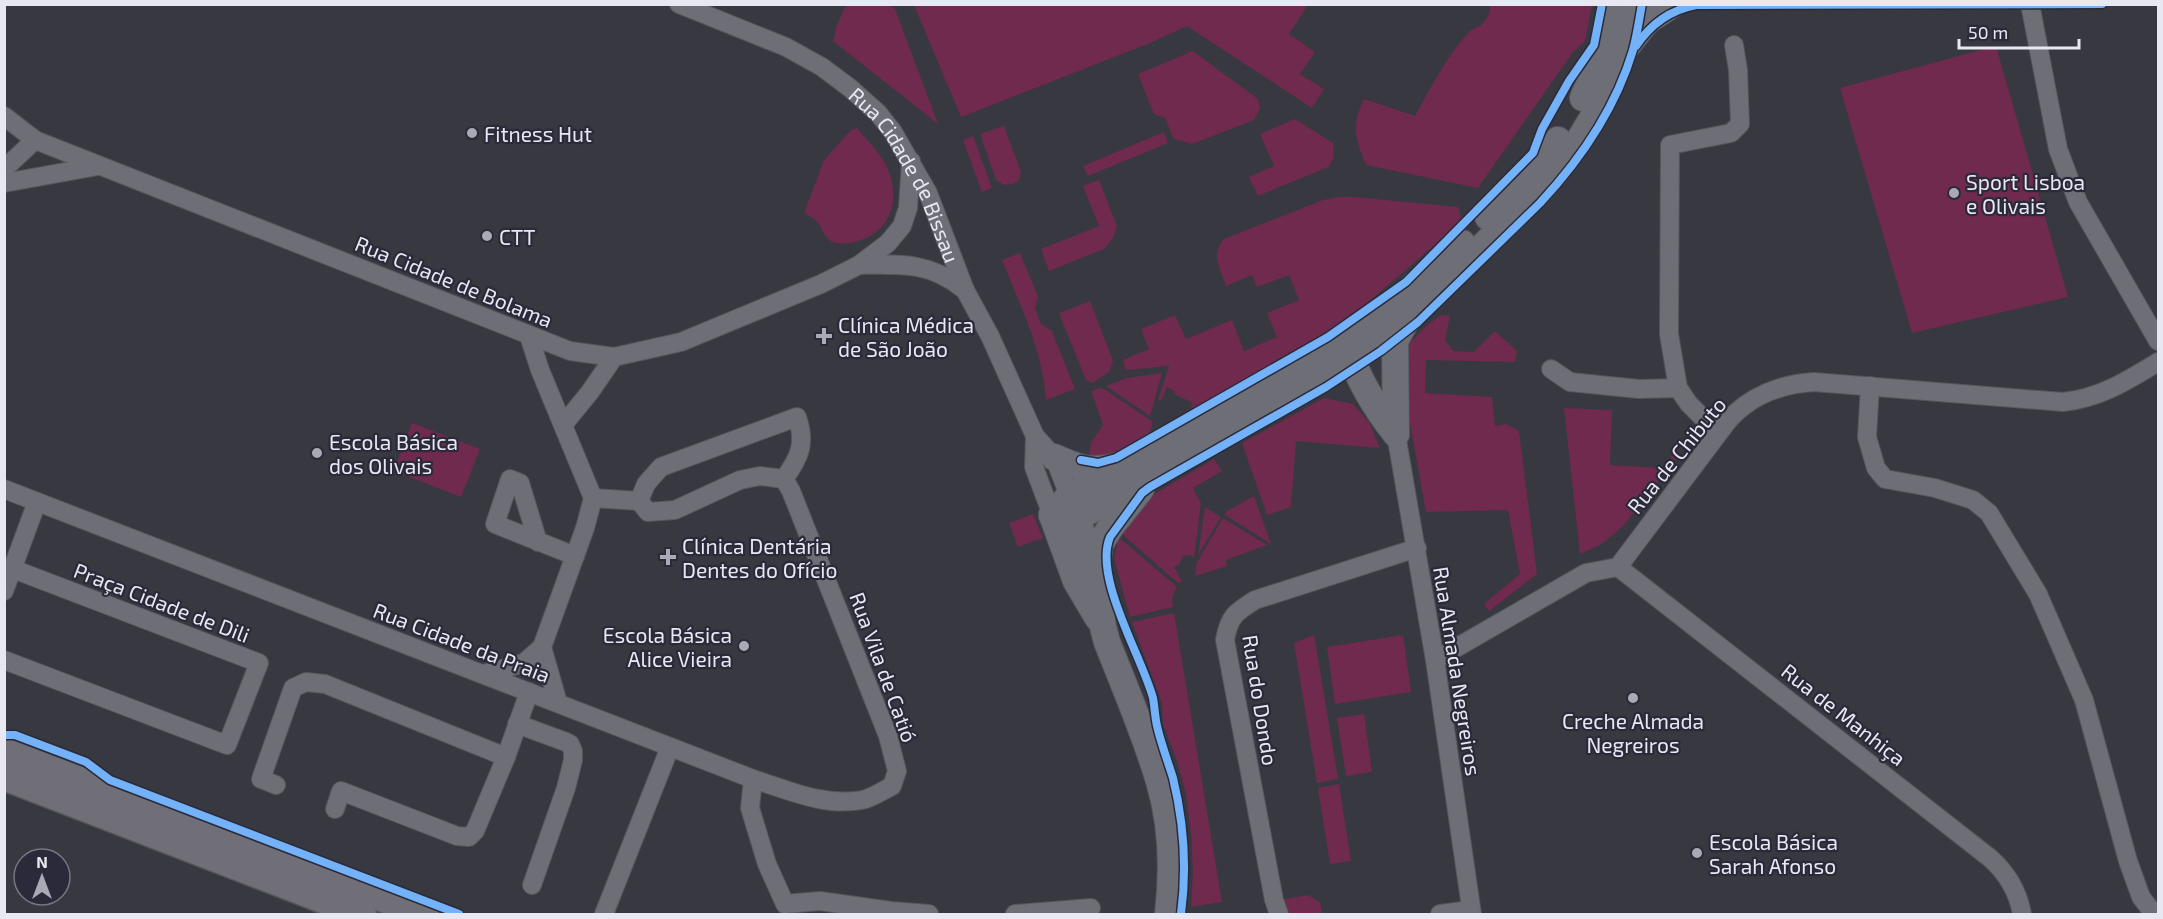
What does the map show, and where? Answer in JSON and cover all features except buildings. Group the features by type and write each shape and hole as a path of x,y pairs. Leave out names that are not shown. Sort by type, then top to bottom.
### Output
{"main road":[{"path":"1295,394 1353,351 1389,308 1420,282 1496,209 1550,152 1580,104 1595,73 1609,32 1614,4"},
{"path":"1384,401 1394,367 1395,340 1401,328 1410,316 1550,180 1577,143 1608,88 1620,56 1633,4"},
{"path":"1620,56 1647,21 1673,4"},
{"path":"1052,515 1073,507 1142,469 1353,351 1410,316"},
{"path":"1353,351 1384,401 1396,434"},
{"path":"1054,457 1080,468 1092,470 1142,469 1295,394 1310,389 1337,387 1384,401"},
{"path":"1096,577 1100,544 1142,469"},
{"name":"Rua Cidade de Bissau","path":"1073,507 1096,577 1103,627"},
{"name":"Rua Cidade de Bissau","path":"1052,515 1076,581 1103,627 1160,782 1170,841 1171,883 1168,915"},
{"path":"4,752 425,915"},
{"path":"4,776 362,915"}],"street":[{"name":"Rua Cidade de Bissau","path":"679,4 786,47 822,68 850,88 878,113 893,132 928,194 965,290 995,346 1035,436 1054,457 1073,507"},
{"path":"2030,4 2058,149 2078,202 2158,340"},
{"path":"1718,433 1689,404 1678,388 1669,334 1670,145 1731,133 1740,124 1738,70 1734,45"},
{"path":"4,116 35,140 4,169"},
{"name":"Rua Cidade de Bolama","path":"35,140 570,351 614,357 681,342 821,284 860,265 888,243 902,226 908,208 911,161"},
{"path":"4,183 98,166"},
{"name":"Rua Cidade de Bolama","path":"860,265 899,264 931,269 948,276 965,290"},
{"path":"484,674 524,663 542,647 593,498 540,370 530,336"},
{"path":"563,425 614,357"},
{"name":"Rua de Chibuto","path":"1618,567 1718,433 1743,407 1776,388 1814,382 2063,402 2080,400 2112,389 2158,362"},
{"path":"1551,369 1570,382 1640,389 1678,388"},
{"path":"1870,386 1867,437 1876,468 1885,479 1935,488 1973,500 1989,513 2038,594 2084,700 2128,861 2141,897 2154,915"},
{"path":"593,498 639,501 648,512 675,510 740,480 760,476 784,479 793,467 802,442 797,417 661,467 646,484 639,501"},
{"name":"Rua Almada Negreiros","path":"1396,434 1435,660 1471,912"},
{"name":"Rua Cidade de Bissau","path":"1035,436 1034,467 1052,515"},
{"name":"Rua Vila de Catió","path":"784,479 839,608 888,736 897,771"},
{"name":"Rua Cidade da Praia","path":"4,489 753,779 814,798 838,802 864,799 892,786 897,771"},
{"path":"4,591 38,502"},
{"path":"538,542 575,556"},
{"name":"Rua do Dondo","path":"1279,915 1274,900 1225,640 1228,624 1236,612 1255,600 1417,548"},
{"path":"1435,660 1586,573 1618,567"},
{"name":"Rua de Manhiça","path":"1618,567 1990,858 2013,886 2022,915"},
{"name":"Praça Cidade de Dili","path":"4,660 227,745 259,663 13,569"},
{"path":"542,647 558,703"},
{"path":"276,785 261,779 293,688 306,682 325,684 506,758"},
{"path":"335,809 341,791 457,836 469,837 476,831 506,758 529,692"},
{"path":"517,724 566,742 570,744 573,751 566,788 532,885"},
{"path":"604,915 670,747"},
{"path":"753,779 750,808 767,864 785,904 820,901 929,915"},
{"path":"1015,915 1091,908"},
{"path":"1440,915 1471,912"}],"shaded area":[{"path":"846,5 890,5 895,9 938,124 833,41"},
{"path":"914,5 1308,5 1289,34 1315,52 1300,74 1324,89 1312,108 1187,26 1150,43 961,117"},
{"path":"1490,5 1592,5 1585,41 1573,52 1478,188 1366,165 1356,132 1357,117 1364,99 1415,116 1446,62 1470,31 1485,21"},
{"name":"Sport Lisboa e Olivais","path":"1996,46 2068,297 1912,333 1840,88"},
{"path":"1193,51 1258,99 1260,108 1254,120 1192,144 1174,139 1165,118 1154,114 1138,74"},
{"path":"1295,119 1333,143 1334,158 1328,167 1258,196 1249,177 1274,166 1260,134"},
{"path":"1004,126 1021,172 1019,180 1013,184 1004,185 996,180 980,134"},
{"path":"857,128 887,168 891,179 893,203 890,214 876,233 857,241 837,243 828,239 819,224 804,213 824,160 851,130"},
{"path":"1164,132 1168,143 1088,176 1083,166"},
{"path":"973,136 992,188 982,192 963,140"},
{"path":"1099,180 1117,226 1113,238 1104,249 1049,271 1041,249 1099,226 1083,186"},
{"path":"1339,197 1458,207 1461,216 1458,225 1351,317 1188,415 1193,403 1174,394 1175,391 1167,387 1161,401 1158,400 1169,366 1126,370 1123,360 1149,349 1141,329 1175,315 1186,339 1232,320 1244,351 1277,337 1267,313 1299,300 1289,275 1257,287 1252,275 1226,286 1217,256 1220,245 1224,239 1323,200"},
{"path":"1020,253 1038,297 1035,308 1041,324 1052,331 1075,389 1046,400 1036,346 1002,260"},
{"path":"1090,301 1113,361 1109,372 1092,383 1086,380 1059,313"},
{"path":"1441,315 1450,316 1445,340 1453,351 1474,352 1495,331 1517,351 1515,362 1426,360 1425,393 1492,397 1495,426 1506,424 1519,431 1537,574 1489,611 1484,604 1520,574 1508,510 1426,512 1405,396 1404,349 1426,326"},
{"path":"1162,373 1150,416 1106,386 1127,378"},
{"path":"1099,388 1104,389 1153,422 1149,437 1119,454 1088,460 1091,443 1103,425 1092,393"},
{"path":"1324,398 1353,404 1369,422 1380,448 1296,441 1291,507 1267,515 1242,443"},
{"path":"1564,408 1612,410 1610,465 1663,468 1676,450 1680,453 1624,525 1602,544 1580,554"},
{"path":"412,423 480,449 461,497 394,471"},
{"path":"1214,459 1222,471 1193,488 1201,503 1194,558 1190,555 1183,556 1179,565 1174,567 1182,581 1178,583 1124,536 1123,531 1146,499"},
{"path":"1254,496 1271,544 1225,515 1227,511"},
{"path":"1205,507 1221,517 1198,555"},
{"path":"1033,514 1043,538 1018,547 1009,523"},
{"path":"1223,518 1267,545 1226,560 1227,566 1195,576 1197,562"},
{"path":"1118,540 1122,540 1177,587 1172,597 1173,607 1130,617 1114,558"},
{"path":"1174,613 1222,902 1191,907 1193,870 1186,794 1163,724 1162,703 1132,622"},
{"path":"1314,635 1338,779 1317,783 1294,643"},
{"path":"1403,635 1411,692 1335,704 1327,647"},
{"path":"1364,714 1372,772 1346,776 1337,718"},
{"path":"1339,784 1351,861 1330,864 1318,788"},
{"path":"1308,895 1320,902 1322,914 1286,914 1279,900"}],"cycle path":[{"path":"1081,460 1098,463 1116,458 1328,337 1406,282 1533,153 1542,129 1569,81 1594,45 1602,4"},
{"path":"1181,914 1184,863 1177,795 1157,726 1153,698 1113,595 1107,554 1110,537 1142,493 1150,487 1326,387 1381,351 1418,322 1540,203 1583,151 1607,112 1633,50 1642,4"},
{"path":"1636,46 1648,31 1669,15 1696,5 2102,4"},
{"path":"4,735 15,735 86,762 110,780 459,914"}],"place":[{"name":"Fitness Hut","path":"472,133"},
{"name":"Sport Lisboa e Olivais","path":"1954,193"},
{"name":"CTT","path":"487,236"},
{"name":"Clínica Médica de São João","path":"824,336"},
{"name":"Escola Básica dos Olivais","path":"317,453"},
{"name":"Clínica Dentária Dentes do Ofício","path":"668,557"},
{"name":"Escola Básica Alice Vieira","path":"744,646"},
{"name":"Creche Almada Negreiros","path":"1633,698"},
{"name":"Escola Básica Sarah Afonso","path":"1697,853"}]}
